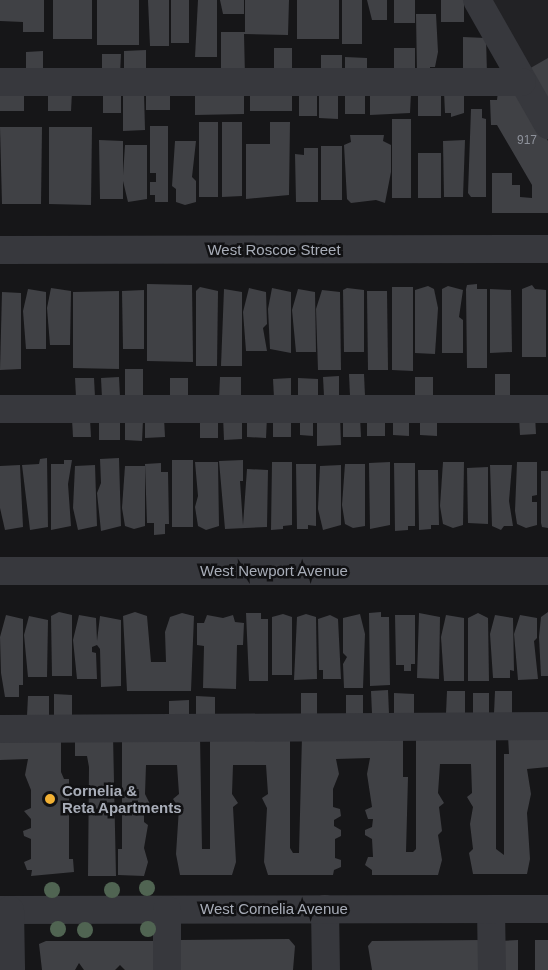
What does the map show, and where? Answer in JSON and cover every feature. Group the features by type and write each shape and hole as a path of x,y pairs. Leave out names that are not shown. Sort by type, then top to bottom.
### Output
{"street":[{"path":"477,0 548,125"},
{"path":"0,82 522,82"},
{"name":"West Roscoe Street","path":"0,250 548,249"},
{"path":"0,409 548,409"},
{"name":"West Newport Avenue","path":"0,571 548,571"},
{"path":"0,729 548,726"},
{"path":"167,909 167,970"},
{"path":"325,909 326,970"},
{"path":"491,909 492,970"},
{"name":"West Cornelia Avenue","path":"5,910 548,909"},
{"path":"5,910 11,970"}],"shaded area":[{"path":"486,0 548,0 548,121"}],"building":[{"path":"0,0 44,0 44,32 23,32 23,22 0,21"},
{"path":"53,0 92,0 92,39 53,39"},
{"path":"97,0 139,0 139,45 97,45"},
{"path":"148,0 169,0 169,46 150,46"},
{"path":"171,0 189,0 189,43 171,43"},
{"path":"198,0 217,0 217,57 195,57"},
{"path":"220,0 244,0 244,14 223,14"},
{"path":"245,0 289,0 288,35 244,34 245,76 221,76 221,32 245,32"},
{"path":"297,0 339,0 339,39 297,39"},
{"path":"342,0 362,0 362,44 342,44"},
{"path":"367,0 387,0 387,20 372,20"},
{"path":"394,0 415,0 415,23 394,23"},
{"path":"441,0 464,0 464,22 441,22"},
{"path":"416,14 436,14 438,52 435,67 430,67 430,73 417,74"},
{"path":"463,37 486,38 487,74 463,74"},
{"path":"274,48 292,48 292,75 274,75"},
{"path":"394,48 415,48 415,72 394,72"},
{"path":"146,50 146,74 124,74 124,51"},
{"path":"43,51 43,73 26,73 26,52"},
{"path":"102,54 121,54 120,74 102,74"},
{"path":"321,55 342,55 342,75 321,75"},
{"path":"345,57 367,58 367,76 345,76"},
{"path":"548,58 548,106 527,70"},
{"path":"418,90 441,90 441,116 418,116"},
{"path":"519,90 548,141 548,213 492,213 492,173 512,173 512,185 520,185 520,197 532,198 532,185 497,125 491,125 490,100 497,100 498,91"},
{"path":"170,91 170,110 146,110 146,92"},
{"path":"292,91 292,111 250,111 250,93"},
{"path":"24,92 24,111 0,111 0,93"},
{"path":"48,92 72,92 71,111 48,111"},
{"path":"444,92 464,92 464,113 451,117 451,113 445,113"},
{"path":"103,93 121,93 121,113 103,113"},
{"path":"144,93 145,130 123,131 123,94"},
{"path":"319,93 338,93 338,119 319,118"},
{"path":"345,93 365,94 365,114 345,114"},
{"path":"370,93 411,93 410,113 370,115"},
{"path":"195,94 244,94 244,114 195,115"},
{"path":"299,96 317,96 317,116 299,116"},
{"path":"471,109 482,109 482,118 486,119 486,197 471,197 468,193"},
{"path":"392,119 411,119 411,198 392,198"},
{"path":"199,122 218,122 218,197 199,197"},
{"path":"222,122 242,122 242,196 222,197"},
{"path":"270,122 290,122 289,195 246,199 246,144 270,144"},
{"path":"150,126 168,126 168,202 155,202 155,195 150,195 150,182 156,182 156,173 150,173"},
{"path":"0,127 42,127 41,204 2,204"},
{"path":"49,127 92,127 91,205 49,204"},
{"path":"350,135 384,135 383,141 391,145 391,172 385,203 376,200 351,203 347,199 344,145 351,142"},
{"path":"99,140 123,141 123,175 125,145 147,145 147,199 128,202 123,181 123,199 100,199"},
{"path":"465,140 463,197 444,197 443,141"},
{"path":"175,141 196,141 192,177 196,181 196,202 185,205 176,202 176,189 172,186"},
{"path":"321,146 342,146 342,200 321,200"},
{"path":"304,148 318,148 318,202 296,202 295,154 304,155"},
{"path":"418,153 441,153 441,198 418,198"},
{"path":"147,284 192,285 193,362 147,361"},
{"path":"477,284 477,289 487,289 487,368 467,368 466,289 467,285"},
{"path":"532,285 535,289 546,290 546,357 522,357 522,289"},
{"path":"428,286 434,289 438,308 435,354 415,353 415,290"},
{"path":"448,286 463,290 459,317 463,320 463,353 442,353 442,289"},
{"path":"200,287 218,291 217,366 196,366 196,291"},
{"path":"392,287 413,287 413,371 392,370"},
{"path":"51,288 71,291 70,345 50,345 47,308"},
{"path":"249,288 266,292 267,324 263,328 267,351 246,351 243,312"},
{"path":"272,288 291,292 291,353 270,349 268,309"},
{"path":"347,288 364,290 364,352 344,352 343,290"},
{"path":"28,289 46,292 46,349 26,349 23,311"},
{"path":"224,289 242,292 242,366 221,366"},
{"path":"298,289 315,292 316,352 296,352 292,310"},
{"path":"490,289 511,290 512,352 490,353"},
{"path":"144,290 144,349 123,349 122,291"},
{"path":"322,290 340,292 341,370 318,370 316,309"},
{"path":"119,291 119,369 73,368 73,292"},
{"path":"367,291 387,291 388,370 368,370"},
{"path":"2,292 21,293 21,369 0,370"},
{"path":"125,369 143,369 143,396 125,396"},
{"path":"349,374 364,374 365,396 350,396"},
{"path":"495,374 510,374 510,395 495,395"},
{"path":"339,376 339,396 324,396 323,377"},
{"path":"119,377 120,397 102,398 101,378"},
{"path":"220,377 241,377 241,399 219,400"},
{"path":"415,377 433,377 433,396 415,396"},
{"path":"75,378 94,378 95,397 76,397"},
{"path":"170,378 188,378 188,397 170,397"},
{"path":"291,378 291,397 274,398 273,379"},
{"path":"298,378 318,379 318,395 298,395"},
{"path":"340,415 341,445 317,446 317,416"},
{"path":"420,415 437,415 437,436 420,435"},
{"path":"535,415 536,434 520,435 519,416"},
{"path":"223,416 242,416 242,439 224,440"},
{"path":"393,416 409,417 409,436 393,435"},
{"path":"247,417 267,417 266,438 247,437"},
{"path":"300,417 313,418 313,436 300,435"},
{"path":"343,417 360,417 361,437 343,437"},
{"path":"99,418 120,418 120,440 99,440"},
{"path":"164,418 165,437 145,438 145,419"},
{"path":"273,418 291,418 291,437 273,437"},
{"path":"367,418 385,418 385,436 367,436"},
{"path":"72,419 90,419 91,437 73,437"},
{"path":"125,419 143,420 142,441 125,440"},
{"path":"200,419 218,419 218,438 200,438"},
{"path":"47,458 48,527 30,530 22,465 39,464 40,459"},
{"path":"119,458 121,526 101,531 97,493 101,483 100,459"},
{"path":"64,460 72,460 68,484 71,526 51,530 51,464 64,464"},
{"path":"172,460 193,460 193,527 172,527"},
{"path":"243,460 243,481 240,481 243,525 247,469 268,470 267,527 225,529 219,461"},
{"path":"195,462 218,462 219,526 206,530 198,526 195,507 198,496"},
{"path":"272,462 292,462 292,525 283,526 283,529 271,530"},
{"path":"390,462 390,525 370,529 369,463"},
{"path":"443,462 464,462 463,525 453,528 443,524 440,506"},
{"path":"517,462 537,462 537,495 532,496 532,502 537,502 537,525 526,528 517,524 515,511"},
{"path":"161,463 161,472 168,472 169,524 165,524 165,534 154,535 154,523 147,523 145,464"},
{"path":"394,463 415,463 415,526 408,526 408,530 395,531"},
{"path":"296,464 316,464 316,526 308,525 308,529 297,529"},
{"path":"345,464 365,464 365,526 353,528 345,524 342,505"},
{"path":"20,465 23,527 5,530 0,508 0,466"},
{"path":"95,465 97,526 78,530 73,508 75,466"},
{"path":"341,465 341,525 323,530 318,509 320,466"},
{"path":"490,465 512,465 509,501 513,526 504,526 501,530 492,526"},
{"path":"125,466 145,466 145,526 134,529 125,526 122,508"},
{"path":"488,467 488,524 468,523 467,468"},
{"path":"418,470 438,470 439,525 431,525 431,529 419,530"},
{"path":"541,471 548,471 548,528 542,527 541,523"},
{"path":"59,612 72,615 72,676 52,676 51,616"},
{"path":"135,612 147,616 151,662 166,662 165,632 170,617 182,613 194,616 191,691 127,691 123,616"},
{"path":"381,612 381,617 389,617 390,685 370,686 369,613"},
{"path":"548,612 548,676 541,676 539,637 541,617"},
{"path":"246,613 261,613 261,619 268,619 268,681 249,681"},
{"path":"419,613 440,617 439,679 417,678"},
{"path":"478,613 488,618 489,681 468,681 468,618"},
{"path":"283,614 292,617 292,675 272,675 272,617"},
{"path":"306,614 316,617 317,679 294,680 297,617"},
{"path":"360,614 365,634 363,688 344,688 343,664 347,657 343,653 343,618"},
{"path":"6,615 23,619 23,685 19,685 19,697 5,697 1,673 0,637"},
{"path":"79,615 96,618 97,641 100,616 121,620 121,686 101,687 100,649 97,645 92,647 92,652 96,653 97,679 77,679 73,640"},
{"path":"207,615 223,618 233,615 235,622 244,623 243,645 237,645 236,689 203,688 204,646 197,645 197,623 204,623"},
{"path":"330,615 338,619 341,679 323,679 323,670 319,670 318,619"},
{"path":"395,615 415,615 415,664 411,664 411,671 404,671 404,665 396,665"},
{"path":"446,615 464,618 464,681 444,681 441,637"},
{"path":"495,615 513,618 514,671 510,670 510,678 493,678 490,634"},
{"path":"520,615 537,618 537,638 534,641 538,679 518,680 514,634"},
{"path":"29,616 48,620 47,677 28,677 24,635"},
{"path":"388,690 389,714 372,714 371,691"},
{"path":"447,691 465,691 465,714 446,714"},
{"path":"495,691 512,691 512,714 494,714"},
{"path":"301,693 317,693 317,715 301,714"},
{"path":"394,693 414,694 414,716 394,716"},
{"path":"473,693 489,693 489,714 473,714"},
{"path":"54,694 72,695 72,716 54,715"},
{"path":"346,695 363,695 363,714 346,715"},
{"path":"28,696 49,696 49,716 27,716"},
{"path":"196,696 215,697 215,716 196,715"},
{"path":"189,700 189,716 169,716 169,701"},
{"path":"75,735 113,735 116,876 88,876 89,767 87,756 75,756"},
{"path":"416,735 496,740 496,849 504,855 504,754 509,754 508,736 548,736 548,767 527,769 531,794 527,813 530,859 527,874 473,874 469,853 473,849 470,824 473,807 467,797 472,793 471,764 440,764 438,793 444,803 439,807 442,831 438,835 442,860 438,875 372,875 372,870 365,865 368,857 373,857 372,839 365,835 365,830 372,827 373,819 368,819 365,810 372,807 367,774 370,758 336,759 339,774 333,789 333,807 340,809 341,816 334,820 334,826 341,830 341,836 335,839 335,858 341,860 341,867 334,870 333,875 268,875 264,862 267,808 262,798 268,794 266,765 233,765 232,794 238,803 233,807 236,862 232,875 180,875 176,854 179,808 173,799 179,794 177,765 146,765 145,794 150,804 144,808 144,822 148,825 144,848 148,862 144,876 118,875 118,849 122,849 122,736 200,736 202,849 210,849 210,737 290,737 290,848 293,853 299,853 302,736 403,736 403,777 408,777 406,852 413,852 416,849"},
{"name":"Cornelia & Reta Apartments","path":"61,736 61,772 64,779 69,779 69,859 73,859 74,872 31,876 32,870 27,870 24,862 31,859 31,839 24,836 23,831 31,828 31,819 24,811 31,808 31,790 25,775 28,759 0,760 0,737"},
{"path":"289,939 295,946 293,970 176,970 180,940"},
{"path":"482,940 482,970 372,970 368,946 372,941"},
{"path":"518,940 518,970 499,970 499,941"},
{"path":"535,940 548,940 548,970 535,970"},
{"path":"46,941 157,941 159,970 125,970 120,965 115,970 84,970 79,963 75,970 42,970 39,944"}],"place":[{"name":"Cornelia & Reta Apartments","path":"50,799"}]}
